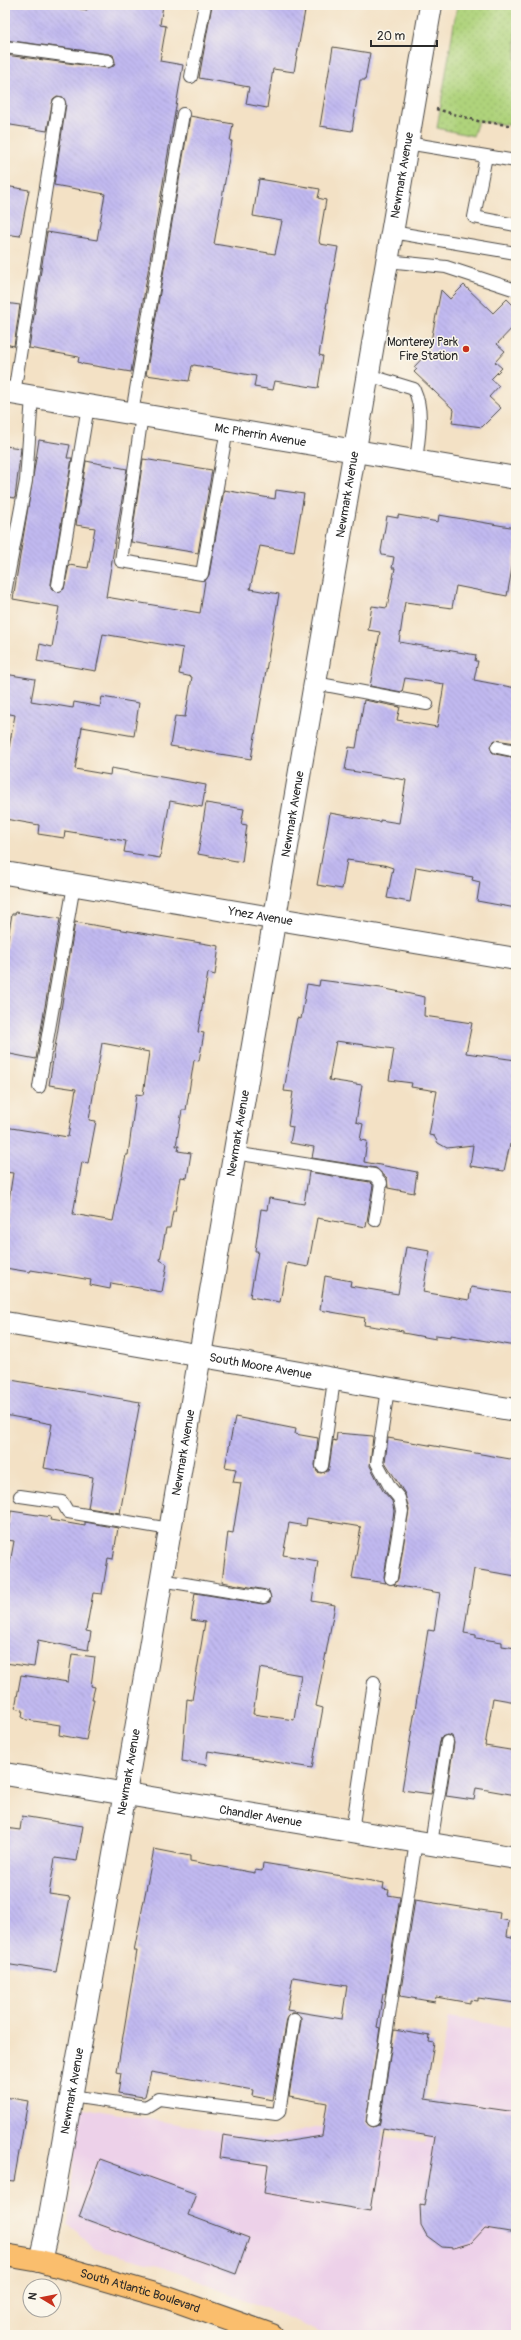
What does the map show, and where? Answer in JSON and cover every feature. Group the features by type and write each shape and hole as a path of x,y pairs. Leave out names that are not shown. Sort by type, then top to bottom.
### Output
{"main road":[{"name":"South Atlantic Boulevard","path":"5,2255 40,2261 168,2298 272,2335"}],"street":[{"name":"Newmark Avenue","path":"40,2261 48,2227 125,1793 431,5"},
{"name":"Mc Pherrin Avenue","path":"17,394 516,478"},
{"name":"Ynez Avenue","path":"5,873 274,920 516,959"},
{"name":"South Moore Avenue","path":"5,1323 199,1354 334,1380 516,1410"},
{"name":"Chandler Avenue","path":"5,1774 516,1858"}],"lane":[{"path":"191,77 205,5"},
{"path":"5,47 108,61"},
{"path":"5,593 26,481 17,394 59,103"},
{"path":"183,114 137,414 121,561 202,574 227,429"},
{"path":"407,143 516,161"},
{"path":"486,156 474,218 516,224"},
{"path":"392,232 516,254"},
{"path":"387,261 446,267 516,290"},
{"path":"368,375 414,389 420,401 419,436 416,461"},
{"path":"58,585 88,406"},
{"path":"315,684 427,704"},
{"path":"497,747 516,751"},
{"path":"39,1087 74,885"},
{"path":"234,1154 374,1175 381,1183 375,1220"},
{"path":"322,1466 334,1380"},
{"path":"388,1389 377,1463 390,1487 400,1498 402,1511 391,1578"},
{"path":"20,1496 62,1502 68,1512 170,1529"},
{"path":"161,1580 264,1597"},
{"path":"352,1831 374,1682"},
{"path":"373,2120 423,1843 447,1742"},
{"path":"71,2096 146,2107 159,2099 276,2114 279,2112 294,2020"}],"path":[{"path":"436,109 478,121 516,126"}],"shaded area":[{"path":"449,2017 516,2028 516,2335 329,2335 177,2271 94,2249 68,2223 79,2107 265,2139 320,2127 425,2142"}],"green space":[{"path":"457,5 516,5 516,126 478,121 473,136 437,128"}],"building":[{"path":"8,5 61,5 87,10 88,5 163,5 160,25 166,26 160,61 183,65 131,372 83,364 78,362 79,357 29,348 47,232 97,240 105,194 54,185 66,104 63,97 57,96 53,99 47,131 5,124 5,55 107,68 114,66 115,62 113,55 109,54 5,40"},
{"path":"212,5 306,5 294,72 273,69 267,108 246,104 249,87 199,78"},
{"path":"333,47 370,53 365,80 360,80 352,131 320,126"},
{"path":"190,116 233,124 230,141 232,141 214,244 275,254 282,221 253,216 259,179 320,189 318,198 326,200 319,241 320,244 338,247 326,308 319,355 323,356 318,388 275,381 273,390 254,387 256,376 194,365 192,366 189,381 146,375"},
{"path":"5,186 29,190 20,236 5,234"},
{"path":"464,285 493,313 507,299 516,308 516,324 497,344 505,351 495,362 502,368 491,379 499,386 489,397 501,408 482,427 452,423 454,410 414,372 417,369 414,367 429,351 441,290 450,299"},
{"path":"5,303 20,305 14,346 5,344"},
{"path":"39,440 70,445 67,458 72,458 51,584 51,588 56,592 64,589 69,565 88,568 95,528 76,525 86,461 127,469 106,597 200,613 205,581 209,575 224,490 275,499 276,490 304,494 294,552 260,546 250,589 279,594 251,759 170,746 175,716 185,717 192,677 179,674 183,648 103,634 96,671 37,661 40,644 52,647 59,607 13,599"},
{"path":"5,446 21,448 15,498 8,497 8,493 5,492"},
{"path":"143,459 212,470 198,553 131,542"},
{"path":"398,515 438,522 439,515 516,528 516,547 507,596 456,586 452,608 405,602 399,642 476,655 475,661 478,661 474,680 516,688 516,743 495,740 490,746 492,752 495,754 516,758 516,908 477,901 480,882 472,880 473,877 416,867 410,902 387,898 393,868 384,865 347,860 342,889 317,885 330,813 380,822 380,820 399,823 406,780 345,770 349,747 356,748 364,700 400,707 397,720 437,727 444,684 405,678 402,692 370,686 380,632 368,630 372,606 387,608 395,568 392,568 394,557 382,555 381,551 387,516 398,518"},
{"path":"5,674 35,679 31,701 73,708 74,702 100,707 102,697 139,703 134,736 82,727 75,769 110,775 111,768 206,785 202,807 170,801 160,858 124,852 126,841 65,831 64,838 38,834 39,825 5,819 5,769 15,715 5,713"},
{"path":"206,803 244,809 241,824 247,825 242,862 198,854"},
{"path":"16,912 60,919 36,1059 5,1053 5,954 12,914 15,914"},
{"path":"75,922 219,946 215,975 208,973 198,1032 204,1033 199,1061 194,1060 186,1110 182,1110 176,1146 179,1146 178,1151 191,1153 187,1178 181,1177 175,1211 173,1211 170,1228 166,1228 160,1260 167,1264 162,1292 111,1283 110,1289 90,1285 91,1280 31,1270 30,1272 5,1268 5,1243 8,1226 5,1225 13,1173 5,1172 5,1127 68,1137 76,1089 49,1085","holes":["102,1043 149,1052 143,1095 136,1094 128,1155 126,1155 113,1221 73,1214 82,1162 88,1163 96,1121 89,1120"]},
{"path":"320,980 381,988 425,997 424,1016 472,1023 466,1053 516,1060 516,1145 510,1144 504,1171 470,1166 473,1145 447,1148 438,1143 434,1136 429,1135 437,1091 411,1087 412,1083 389,1080 394,1049 336,1041 329,1080 362,1085 356,1122 363,1124 360,1140 367,1141 364,1162 417,1172 414,1193 388,1188 387,1178 376,1168 312,1158 314,1147 290,1143 293,1127 288,1126 293,1092 284,1091 297,1018 301,1019 307,984 319,986"},
{"path":"309,1172 370,1182 373,1185 366,1227 317,1218 308,1267 287,1263 280,1302 250,1297 258,1251 255,1251 261,1209 267,1210 269,1198 304,1204"},
{"path":"406,1247 430,1251 423,1292 469,1300 471,1287 516,1294 516,1346 451,1335 451,1337 436,1335 436,1339 403,1333 403,1331 364,1325 365,1318 320,1310 325,1276 351,1281 350,1286 398,1294"},
{"path":"5,1379 140,1402 120,1513 88,1508 93,1477 44,1468 52,1424 5,1415"},
{"path":"235,1417 296,1429 295,1434 318,1438 315,1465 317,1472 321,1473 328,1471 333,1440 336,1441 337,1433 373,1436 370,1466 383,1491 392,1501 394,1511 384,1577 386,1583 352,1578 361,1527 307,1518 306,1526 289,1523 283,1555 318,1561 312,1601 335,1605 316,1706 323,1708 312,1768 208,1751 206,1765 182,1761 187,1699 192,1700 205,1622 191,1620 195,1593 263,1604 270,1602 271,1598 269,1591 266,1590 222,1582 228,1532 233,1533 241,1483 233,1482 236,1469 225,1467","holes":["260,1668 301,1675 294,1720 253,1714"]},
{"path":"388,1438 516,1460 516,1576 474,1569 464,1633 476,1635 476,1638 502,1642 502,1646 516,1648 516,1702 493,1698 485,1746 516,1751 516,1795 476,1788 474,1800 446,1796 454,1743 452,1736 448,1735 441,1737 431,1794 402,1790 428,1630 434,1631 440,1593 394,1585 398,1579 409,1510 405,1494 385,1462"},
{"path":"11,1511 51,1517 50,1520 85,1526 85,1522 118,1528 113,1559 108,1558 102,1594 93,1593 86,1631 91,1632 88,1650 38,1640 34,1667 5,1663 5,1591 14,1541 7,1540"},
{"path":"72,1654 95,1657 91,1686 95,1687 92,1699 94,1699 86,1740 59,1735 60,1725 27,1720 22,1717 23,1710 15,1708 21,1675 68,1682"},
{"path":"22,1816 83,1826 77,1861 55,1858 49,1894 70,1897 56,1972 5,1964 5,1828 20,1830"},
{"path":"154,1849 190,1856 190,1861 255,1873 255,1870 262,1871 263,1863 384,1883 383,1889 389,1890 388,1895 400,1897 385,1994 383,1994 377,2027 380,2028 366,2122 372,2127 379,2125 380,2122 394,2030 430,2036 429,2042 434,2043 425,2099 516,2112 516,2233 485,2228 471,2243 454,2248 442,2247 427,2236 421,2225 420,2205 424,2206 435,2137 383,2128 370,2211 264,2193 268,2165 220,2158 223,2135 277,2143 322,2136 327,2103 289,2096 301,2021 301,2017 296,2013 291,2013 287,2019 272,2100 252,2096 253,2090 151,2072 145,2096 143,2097 118,2093 121,2073 117,2072 137,1951 134,1951","holes":["293,1977 347,1986 342,2019 287,2010"]},
{"path":"415,1900 500,1913 499,1919 509,1921 507,1936 516,1938 516,2003 478,1998 478,2001 470,2000 470,2003 436,1997 435,2002 400,1996"},
{"path":"5,2097 28,2101 14,2181 5,2180"},
{"path":"100,2159 196,2194 188,2215 249,2238 236,2274 79,2217"}],"place":[{"name":"Monterey Park Fire Station","path":"466,349"}]}
